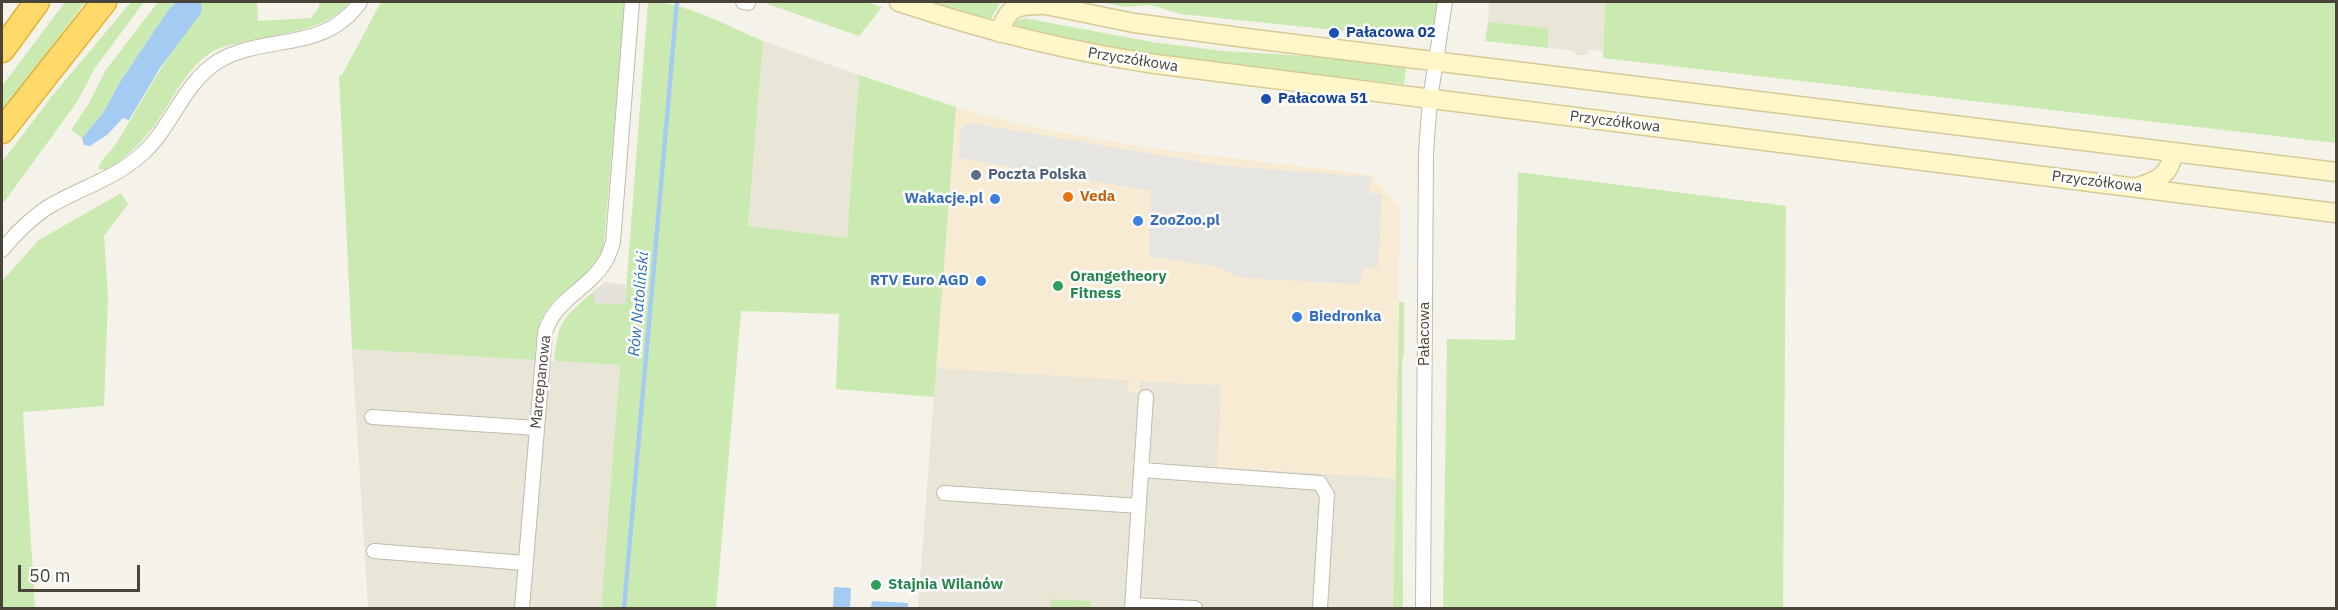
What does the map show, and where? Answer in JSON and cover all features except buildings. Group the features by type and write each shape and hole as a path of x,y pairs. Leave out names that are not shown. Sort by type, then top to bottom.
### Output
{"highway":[{"path":"2,50 37,2"},
{"path":"2,131 104,2"}],"main road":[{"name":"Przyczółkowa","path":"899,2 1000,33 1056,47 1134,61 2337,213"},
{"path":"1000,33 1006,15 1016,7 1037,3 1134,23 2337,172"},
{"path":"2135,187 2160,178 2170,166 2173,153"}],"street":[{"path":"2,250 36,216 49,207 116,174 143,153 157,138 194,83 215,63 242,51 320,34 340,22 360,2"},
{"name":"Marcepanowa","path":"522,609 545,333 548,321 557,308 597,273 607,259 612,242 632,2"},
{"name":"Pałacowa","path":"1423,609 1426,152 1430,99 1445,2"},
{"path":"1146,397 1132,607 1194,609"},
{"path":"372,417 536,428"},
{"path":"1142,470 1320,483 1327,495 1320,609"},
{"path":"944,494 1139,506"},
{"path":"375,551 525,563"}],"shaded area":[{"path":"1489,2 1605,2 1603,51 1589,50 1587,55 1576,55 1574,51 1548,48 1548,28 1488,22"},
{"path":"763,41 859,75 847,239 748,226"},
{"path":"956,107 1037,128 1151,148 1371,175 1400,207 1395,478 1217,467 1221,385 1140,381 1138,393 1128,392 1129,380 936,368"},
{"path":"969,123 1224,166 1371,177 1369,193 1382,194 1378,268 1364,267 1360,284 1243,278 1218,267 1149,256 1151,191 959,158 960,129"},
{"path":"605,282 626,285 625,305 594,303 594,291"},
{"path":"352,349 620,365 601,608 368,608"},
{"path":"936,368 1129,380 1128,392 1138,393 1139,381 1222,385 1217,467 1395,478 1393,608 918,608"}],"green space":[{"path":"65,2 85,2 2,114 2,86"},
{"path":"131,2 144,2 95,68 77,102 2,205 2,162 52,96"},
{"path":"158,2 177,2 169,9 120,82 103,113 82,138 71,130 89,103 105,71"},
{"path":"200,2 257,2 258,21 311,18 319,7 319,2 350,2 327,20 314,26 228,45 210,53 193,69 154,126 138,144 108,170 98,169 117,143 167,59 201,13"},
{"path":"381,2 625,2 603,253 590,270 550,305 544,314 538,330 535,360 352,349 339,75 342,75"},
{"path":"648,2 691,10 763,41 748,226 847,238 859,75 956,107 934,397 836,389 839,314 741,311 716,608 601,608 620,365 554,361 560,328 564,321 594,291 594,303 625,304"},
{"path":"762,2 867,2 882,7 859,36"},
{"path":"928,2 995,2 1000,3 989,22"},
{"path":"1100,2 1439,2 1431,40 1180,14 1151,5 1125,7"},
{"path":"1605,2 2336,2 2336,143 1603,58"},
{"path":"1024,18 1152,42 1223,51 1325,57 1406,68 1404,84 1209,62 1112,47 1015,27 1014,22"},
{"path":"1488,22 1548,28 1548,48 1485,41"},
{"path":"1518,172 1786,206 1783,608 1443,608 1447,339 1515,340"},
{"path":"121,193 128,204 104,236 108,298 104,406 23,412 35,608 2,608 2,281 39,240"},
{"path":"1399,302 1404,302 1402,363 1403,608 1393,608"},
{"path":"1051,599 1091,601 1090,608 1050,608"}],"water":[{"path":"177,2 200,2 201,13 160,68 129,120 123,118 107,135 90,146 84,145 82,138 103,113 120,82 169,9"},
{"path":"834,587 851,588 850,608 833,608"},
{"path":"872,601 908,603 908,608 871,608"}],"waterway":[{"name":"Rów Natoliński","path":"624,608 677,2"}],"place":[{"name":"Pałacowa 02","path":"1334,33"},
{"name":"Pałacowa 51","path":"1266,99"},
{"name":"Poczta Polska","path":"976,175"},
{"name":"Veda","path":"1068,197"},
{"name":"Wakacje.pl","path":"995,199"},
{"name":"ZooZoo.pl","path":"1138,221"},
{"name":"RTV Euro AGD","path":"981,281"},
{"name":"Orangetheory Fitness","path":"1058,286"},
{"name":"Biedronka","path":"1297,317"},
{"name":"Stajnia Wilanów","path":"876,585"}]}
